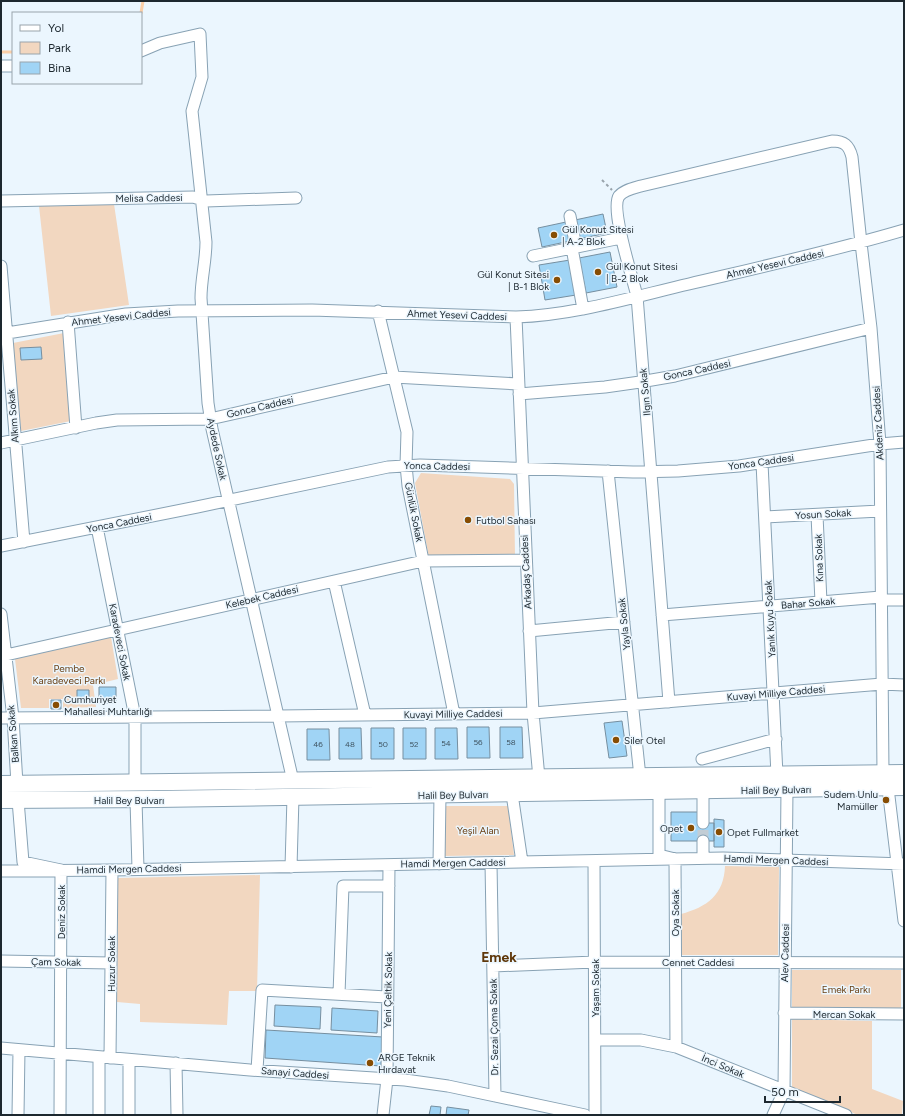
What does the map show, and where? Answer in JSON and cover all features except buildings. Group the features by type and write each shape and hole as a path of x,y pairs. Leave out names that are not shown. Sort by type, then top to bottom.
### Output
{"highway":[{"name":"Halil Bey Bulvarı","path":"1,800 136,800 787,789 886,780 904,773"},
{"name":"Halil Bey Bulvarı","path":"1,784 778,775 886,780 904,788"}],"street":[{"name":"Aydede Sokak","path":"142,51 160,43 200,34 202,77 192,111 206,253 201,288 201,310 208,403 210,419 293,780"},
{"path":"1,66 12,66"},
{"name":"Akdeniz Caddesi","path":"619,196 628,190 832,141 843,142 848,146 852,158 877,393 880,444 882,684 886,780 901,864 904,921"},
{"name":"Ilgın Sokak","path":"619,196 616,201 616,206 622,238 637,296 669,702"},
{"name":"Melisa Caddesi","path":"1,201 193,197 206,201 296,198"},
{"path":"570,216 583,309"},
{"name":"Ahmet Yesevi Caddesi","path":"4,333 126,314 201,310 254,309 378,311 516,317 544,315 583,309 861,243 904,230"},
{"path":"534,256 622,238"},
{"name":"Alkım Sokak","path":"1,266 4,333 24,542"},
{"name":"Günlük Sokak","path":"378,311 407,432 406,465 408,486 454,714"},
{"name":"Arkadaş Caddesi","path":"516,317 533,713 539,778"},
{"path":"68,322 76,428"},
{"name":"Gonca Caddesi","path":"1,443 117,420 210,419 394,377 519,389 605,387 675,376 871,328"},
{"name":"Yonca Caddesi","path":"1,546 229,501 367,470 406,465 651,472 712,469 880,444 904,442"},
{"name":"Yanık Kuyu Sokak","path":"762,462 778,775"},
{"name":"Yayla Sokak","path":"608,471 640,777"},
{"name":"Yosun Sokak","path":"765,517 880,512"},
{"name":"Kına Sokak","path":"817,514 821,602"},
{"name":"Karadeveci Sokak","path":"97,527 135,717 135,782"},
{"name":"Kelebek Caddesi","path":"3,655 423,561 526,560"},
{"path":"334,581 365,715"},
{"name":"Bahar Sokak","path":"662,615 881,598 904,600"},
{"name":"Balkan Sokak","path":"1,614 3,655 12,718 17,784"},
{"path":"529,631 624,622"},
{"name":"Kuvayi Milliye Caddesi","path":"1,718 533,713 632,706 882,684 904,685"},
{"path":"702,759 776,739"},
{"name":"Alev Caddesi","path":"773,1115 784,1091 787,789"},
{"path":"703,791 703,823"},
{"path":"659,792 659,855 675,859"},
{"path":"512,794 522,862"},
{"path":"439,864 440,795"},
{"path":"291,867 293,797"},
{"name":"Deniz Sokak","path":"18,800 23,862 61,870 60,1115"},
{"path":"136,800 138,869"},
{"path":"702,858 703,841"},
{"name":"Hamdi Mergen Caddesi","path":"1,871 291,867 702,858 901,864"},
{"name":"Oya Sokak","path":"675,859 676,1047"},
{"name":"Yaşam Sokak","path":"594,861 595,1115"},
{"name":"Dr. Sezai Çoma Sokak","path":"491,863 495,1096"},
{"name":"Yeni Çeltik Sokak","path":"383,1115 387,1079 389,865"},
{"name":"Huzur Sokak","path":"98,1115 105,1058 111,963 112,870"},
{"path":"339,994 343,886 389,886"},
{"name":"Çam Sokak","path":"1,961 111,963"},
{"name":"Cennet Caddesi","path":"493,966 594,962 904,963"},
{"path":"257,1070 262,990 388,997"},
{"name":"Mercan Sokak","path":"784,1013 904,1014"},
{"name":"İnci Sokak","path":"595,1040 641,1040 676,1047 846,1115"},
{"name":"Sanayi Caddesi","path":"1,1048 129,1060 422,1082 585,1115"},
{"path":"18,1115 19,1050"},
{"path":"129,1060 129,1115"},
{"path":"176,1063 177,1115"}],"path":[{"path":"602,180 619,196"}],"green space":[{"path":"114,204 129,305 51,316 39,206"},
{"path":"64,333 71,421 21,431 13,343"},
{"name":"Futbol Sahası","path":"421,473 510,479 514,484 515,557 429,558 415,483"},
{"name":"Pembe Karadeveci Parkı","path":"111,637 118,679 93,685 96,707 63,708 63,699 49,699 49,708 21,708 15,659"},
{"name":"Yeşil Alan","path":"444,806 508,806 514,855 444,856"},
{"path":"725,866 779,867 778,955 681,955 681,914 699,908 712,898 721,885"},
{"path":"260,875 257,991 229,991 227,1025 140,1022 140,1004 117,1002 118,878"},
{"name":"Emek Parkı","path":"792,970 901,970 901,1008 792,1008"},
{"path":"792,1019 872,1021 872,1089 903,1101 902,1115 858,1115 792,1088"}],"waterway":[{"path":"141,12 143,1"},
{"path":"1,52 12,52"}],"tunnel":[{"path":"703,823 703,841"}],"place":[{"name":"Gül Konut Sitesi | A-2 Blok","path":"554,235"},
{"name":"Gül Konut Sitesi | B-2 Blok","path":"598,272"},
{"name":"Gül Konut Sitesi | B-1 Blok","path":"557,280"},
{"name":"Futbol Sahası","path":"468,520"},
{"name":"Cumhuriyet Mahallesi Muhtarlığı","path":"56,705"},
{"name":"Siler Otel","path":"616,740"},
{"name":"Sudem Unlu Mamüller","path":"886,800"},
{"name":"Opet","path":"691,828"},
{"name":"Opet Fullmarket","path":"719,832"},
{"name":"ARGE Teknik Hırdavat","path":"370,1063"}],"district":[{"name":"Emek","path":"499,957"}]}
